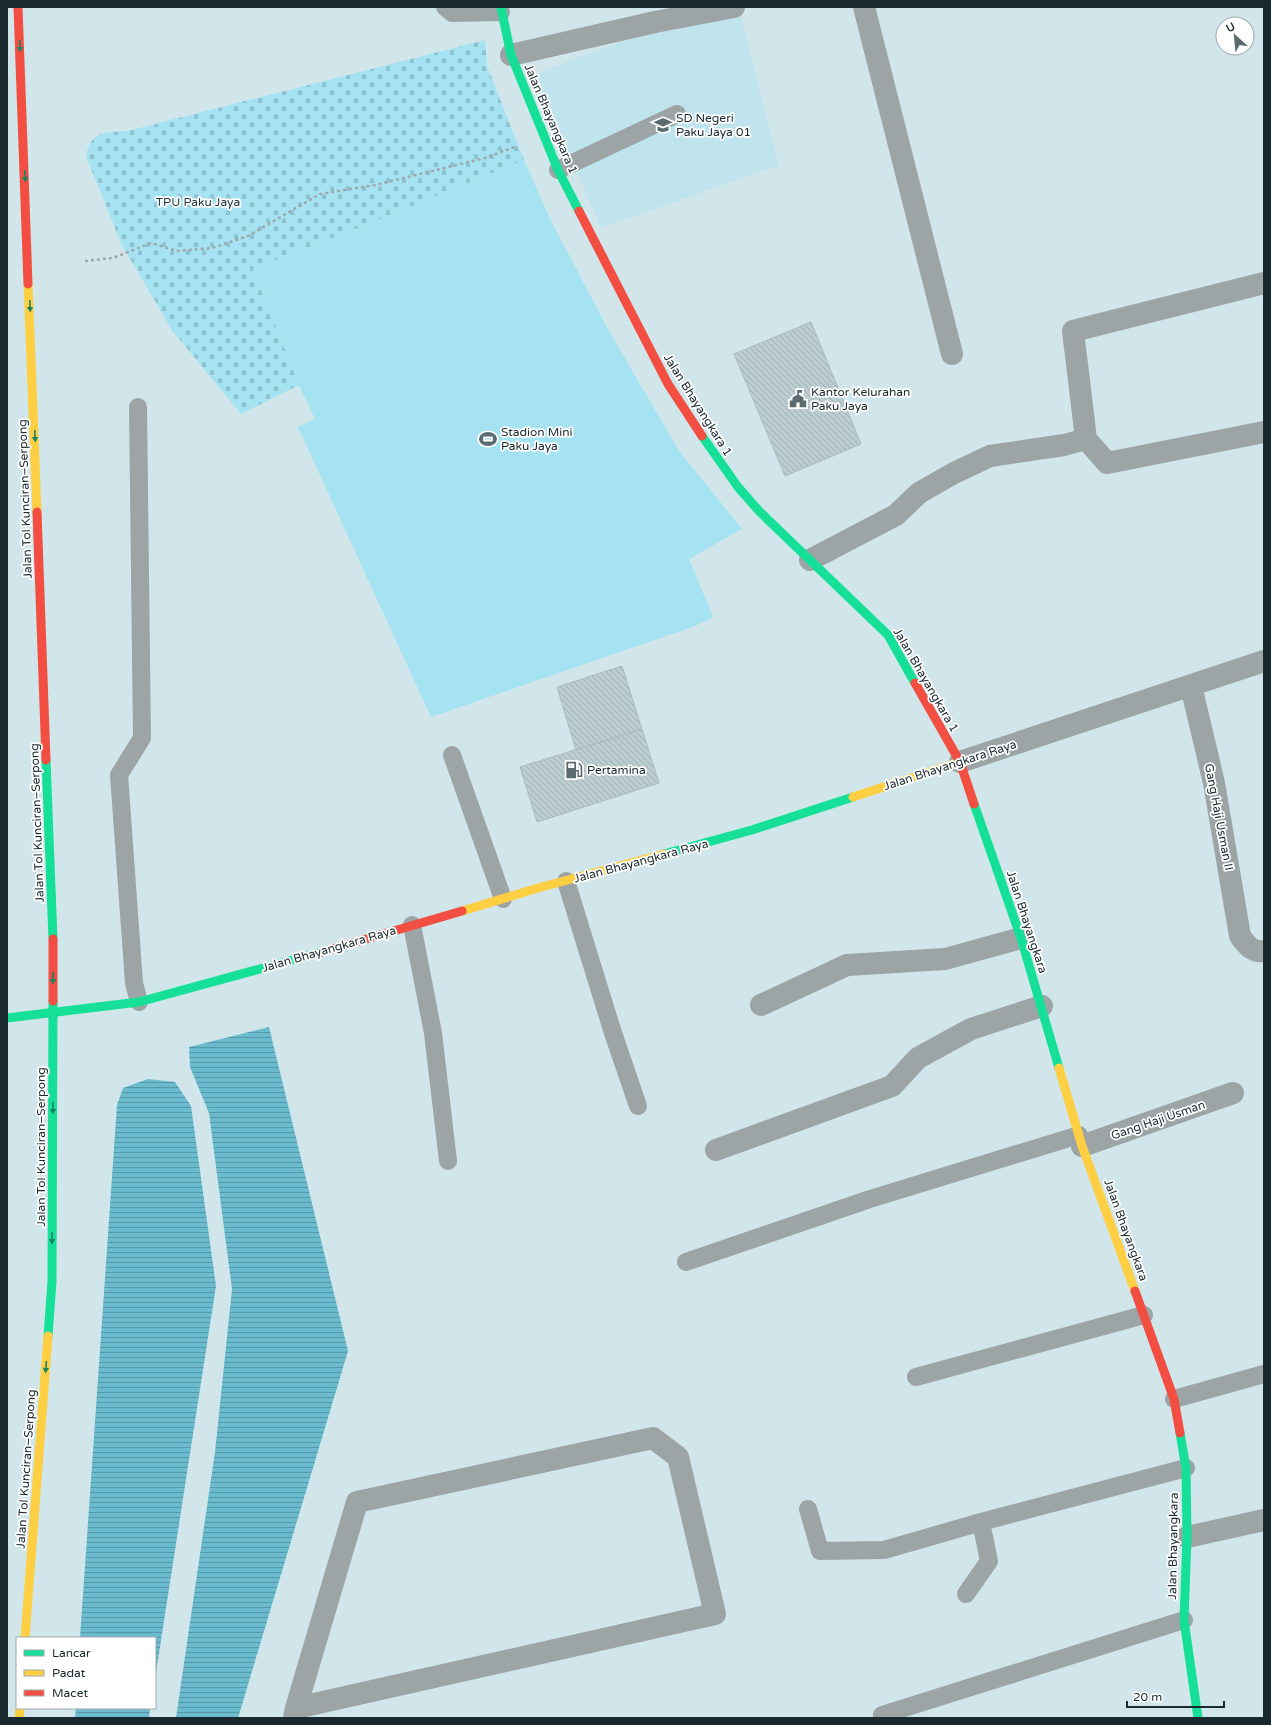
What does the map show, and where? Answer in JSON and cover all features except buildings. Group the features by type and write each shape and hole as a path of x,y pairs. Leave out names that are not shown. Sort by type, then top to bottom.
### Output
{"main road":[{"name":"Jalan Tol Kunciran–Serpong","path":"18,7 53,939 52,1282 25,1637"},
{"name":"Jalan Bhayangkara 1","path":"501,9 511,55 558,170 672,390 722,467 738,487 888,636 960,762"},
{"name":"Jalan Bhayangkara Raya","path":"7,1018 139,1002 342,947 412,925 566,881 752,830 960,762"},
{"name":"Jalan Bhayangkara","path":"960,762 1022,938 1081,1141 1174,1399 1186,1468 1187,1537 1184,1620 1198,1718"}],"street":[{"path":"511,55 655,22 734,7"},
{"path":"864,7 952,354"},
{"path":"1264,283 1073,331 1086,439 1107,463 1264,432"},
{"path":"810,560 896,515 919,493 954,473 990,456 1064,446 1086,439"},
{"name":"Jalan Bhayangkara Raya","path":"960,762 1264,661"},
{"name":"Gang Haji Usman II","path":"1191,686 1214,783 1240,936 1256,950"},
{"path":"761,1005 847,965 945,959 1022,938"},
{"path":"716,1150 892,1086 918,1058 971,1029 1042,1006"},
{"name":"Gang Haji Usman","path":"1081,1141 1233,1093"},
{"path":"653,1438 678,1457 714,1614 295,1713 357,1502 653,1438"},
{"path":"1187,1537 1264,1520"}],"lane":[{"path":"445,7 452,13 501,9"},
{"path":"558,170 678,114"},
{"path":"138,407 142,738 119,775 134,983 139,1002"},
{"path":"452,755 503,899"},
{"path":"566,881 613,1033 638,1106"},
{"path":"412,925 433,1033 448,1161"},
{"path":"686,1262 870,1199 1081,1141"},
{"path":"916,1377 1144,1315"},
{"path":"1174,1399 1264,1374"},
{"path":"808,1509 820,1551 884,1550 981,1522 1186,1468"},
{"path":"966,1594 989,1561 981,1522"},
{"path":"882,1715 1184,1620"}],"path":[{"path":"85,261 113,258 151,244 177,250 212,248 248,236 320,194 375,185 485,158 544,136"}],"shaded area":[{"name":"SD Negeri Paku Jaya 01","path":"741,15 779,165 601,228 535,75 576,58 664,26"},
{"path":"269,1027 348,1351 238,1718 176,1718 215,1452 232,1289 209,1113 190,1067 189,1047"},
{"path":"148,1079 175,1082 191,1106 216,1286 156,1673 156,1637 80,1637 117,1105 123,1088"},
{"path":"76,1709 150,1709 149,1718 75,1718"}],"green space":[{"name":"TPU Paku Jaya","path":"485,40 487,66 524,160 366,225 253,269 299,385 241,414 172,330 122,245 86,156 92,141 101,134 128,131"},
{"name":"Stadion Mini Paku Jaya","path":"524,160 551,221 609,331 679,451 742,529 689,559 713,617 695,626 431,717 298,427 315,419 299,385 253,269 366,225"}],"traffic: fast":[{"path":"501,7 511,55 558,170 579,211"},
{"path":"702,436 738,487 759,511 888,635 915,683"},
{"path":"46,760 53,939"},
{"path":"664,854 752,830 853,797"},
{"path":"974,804 1021,938 1059,1068"},
{"path":"7,1018 139,1002 322,952"},
{"path":"48,1336 52,1282 53,1001"},
{"path":"1180,1433 1186,1468 1187,1537 1184,1620 1198,1718"}],"traffic: slow":[{"path":"28,284 37,512"},
{"path":"853,797 960,762"},
{"path":"462,911 538,888 664,854"},
{"path":"1059,1068 1082,1146 1135,1291"},
{"path":"25,1637 48,1336"},
{"path":"19,1718 20,1709"}],"traffic: jam":[{"path":"18,7 28,284"},
{"path":"579,211 668,384 702,436"},
{"path":"37,512 46,760"},
{"path":"915,683 960,762 974,804"},
{"path":"322,952 462,911"},
{"path":"53,939 53,1001"},
{"path":"1135,1291 1174,1399 1180,1433"}],"place":[{"name":"SD Negeri Paku Jaya 01","path":"663,125"},
{"name":"Kantor Kelurahan Paku Jaya","path":"798,399"},
{"name":"Stadion Mini Paku Jaya","path":"488,439"},
{"name":"Pertamina","path":"574,770"}]}
